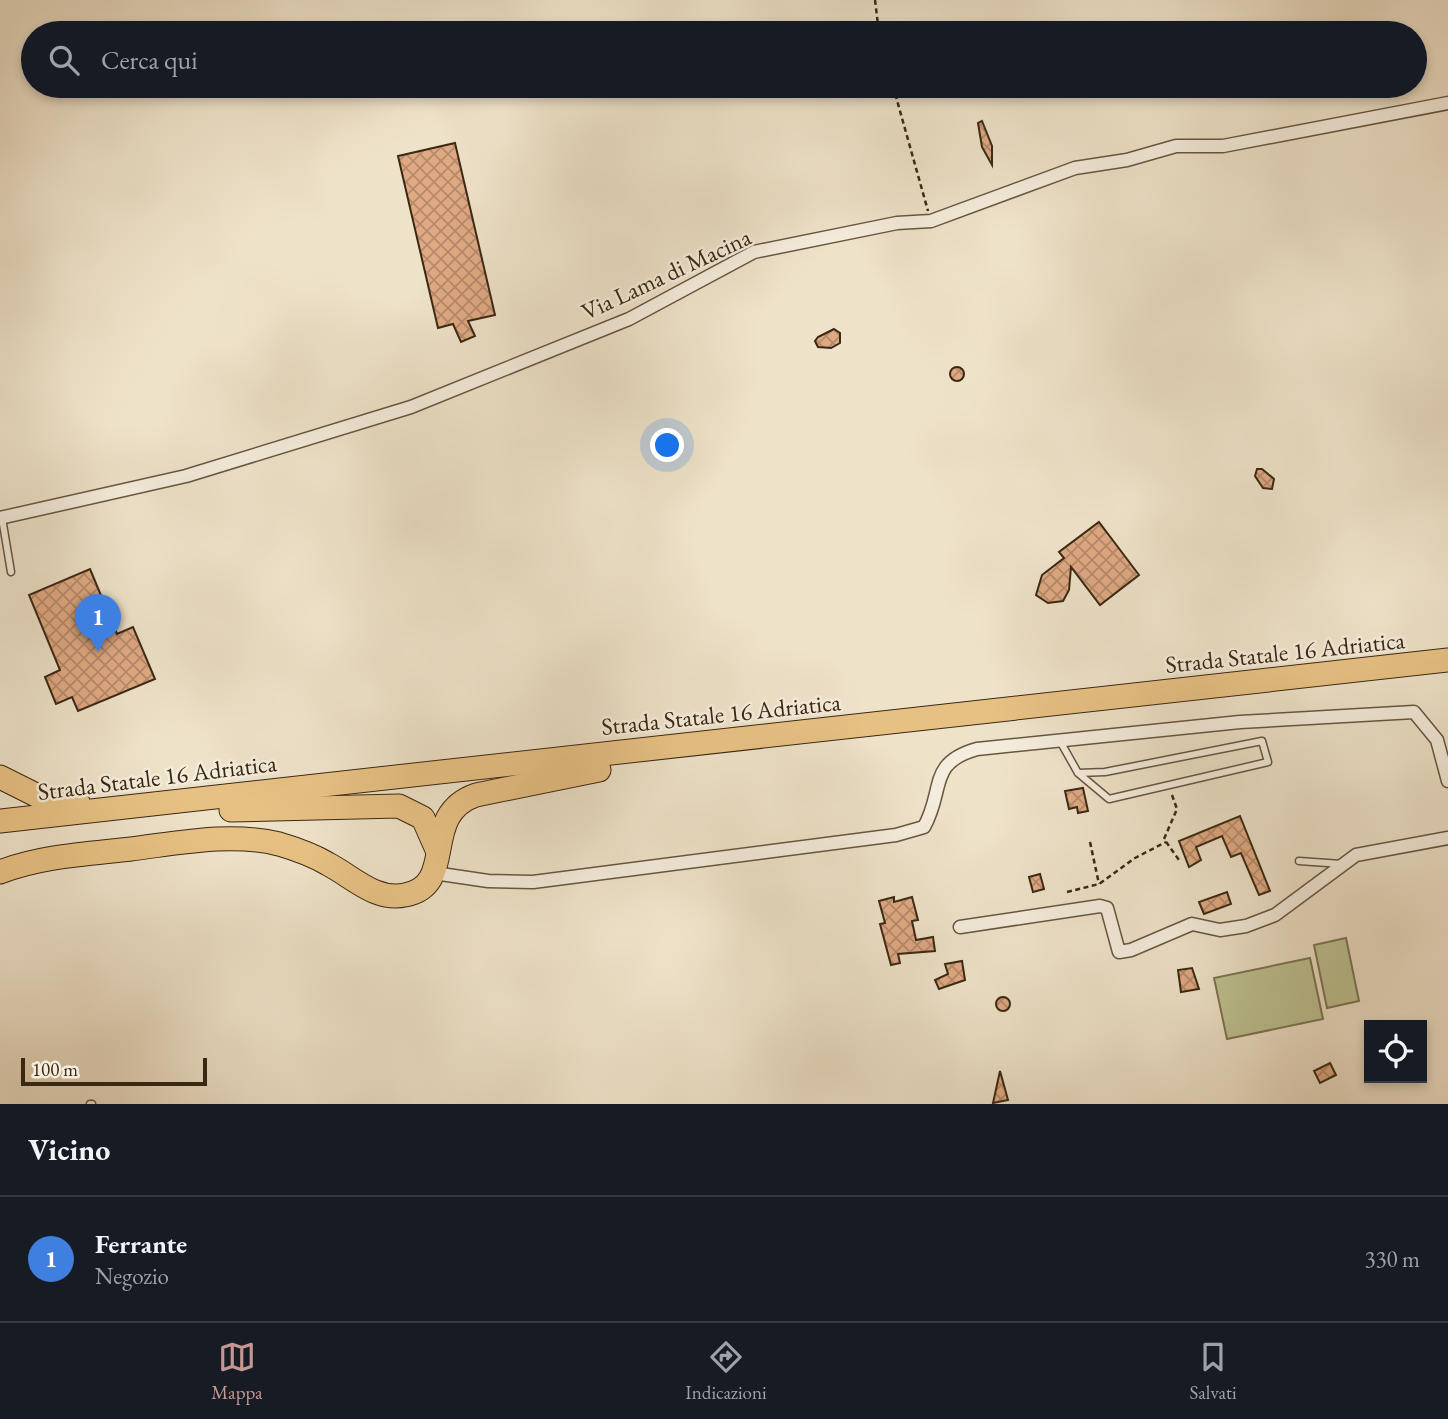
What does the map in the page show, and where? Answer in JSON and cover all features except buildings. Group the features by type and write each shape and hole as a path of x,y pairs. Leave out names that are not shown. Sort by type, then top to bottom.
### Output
{"highway":[{"name":"Strada Statale 16 Adriatica","path":"0,821 1448,660"},
{"name":"Strada Statale 16 Adriatica","path":"0,835 1448,675"},
{"path":"0,872 51,858 236,839 267,842 297,850 330,864 369,889 385,895 414,892 426,884 436,862 446,818 465,800 599,770"},
{"path":"0,777 26,792 56,801 190,799"},
{"path":"231,810 399,806 414,810 423,818 436,862"}],"street":[{"name":"Via Lama di Macina","path":"1,518 219,467 411,407 629,319 754,252 897,223 931,221 1075,168 1127,160 1176,145 1223,146 1448,103"},
{"path":"436,862 488,881 533,882 897,835 924,827 932,813 939,780 948,761 961,754 977,749 1240,722 1414,712 1437,740 1448,781"},
{"path":"960,927 1100,906 1107,908 1119,952 1131,950 1192,924 1220,930 1256,922 1275,915 1356,855 1448,838"}],"lane":[{"path":"1,518 11,572"},
{"path":"1060,741 1078,773 1109,799 1268,762 1262,741 1105,772 1078,773"},
{"path":"1299,861 1344,864"}],"path":[{"path":"875,0 878,21"},
{"path":"896,98 931,221"},
{"path":"1169,785 1177,809 1164,839 1179,860"},
{"path":"1090,842 1099,884"},
{"path":"1067,892 1099,884 1135,858 1166,842"}],"green space":[{"path":"1346,938 1359,1001 1327,1008 1314,945"},
{"path":"1310,958 1323,1019 1227,1039 1214,978"}],"place":[{"name":"Ferrante","path":"98,652"}]}
